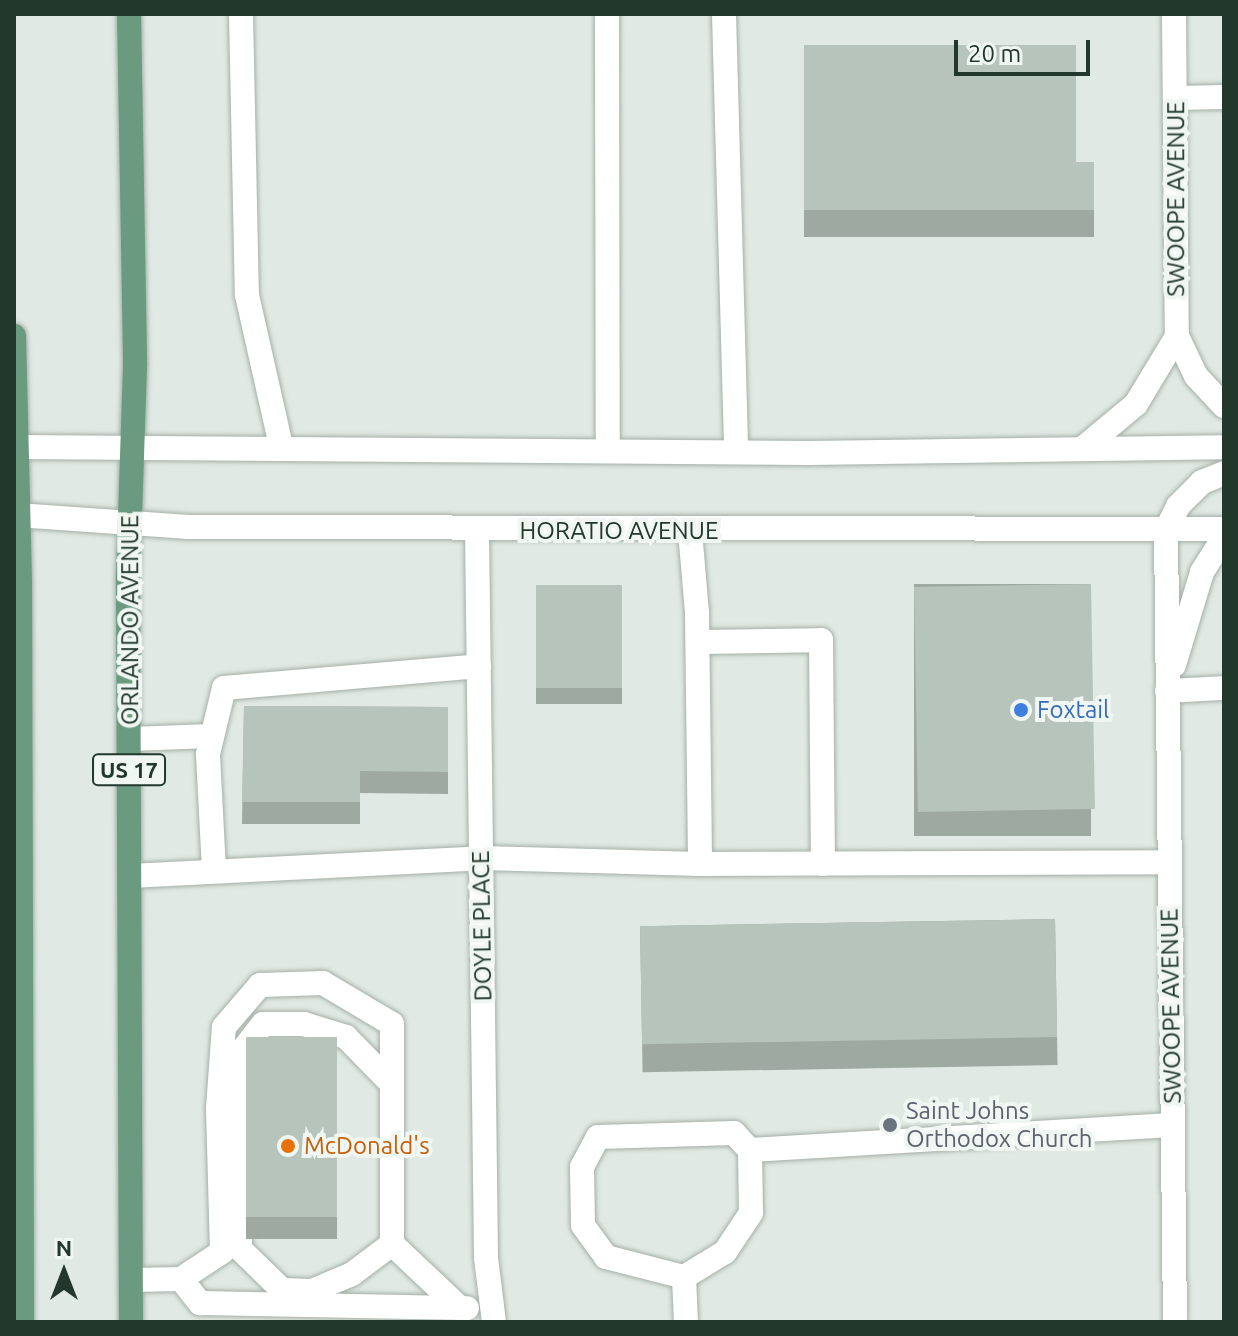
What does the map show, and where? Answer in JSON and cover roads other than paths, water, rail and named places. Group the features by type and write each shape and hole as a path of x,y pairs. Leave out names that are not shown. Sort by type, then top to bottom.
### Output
{"main road":[{"name":"ORLANDO AVENUE","path":"129,14 131,1322"},
{"path":"241,14 247,295 281,446"},
{"path":"607,14 608,450"},
{"path":"724,14 736,451"},
{"name":"SWOOPE AVENUE","path":"1174,14 1177,336 1196,376 1224,406"},
{"path":"1175,98 1224,97"},
{"path":"14,336 22,1322"},
{"path":"1082,449 1136,404 1177,336"},
{"path":"15,447 281,446 736,451 1224,447"},
{"path":"1166,530 1178,506 1202,482 1224,473"},
{"name":"HORATIO AVENUE","path":"16,515 130,523 477,530 1224,529"},
{"name":"DOYLE PLACE","path":"477,530 486,1258 493,1315"},
{"name":"SWOOPE AVENUE","path":"1166,530 1175,1322"},
{"path":"690,531 698,642 700,864"},
{"name":"SWOOPE AVENUE","path":"1167,691 1202,572 1224,537"},
{"path":"698,642 821,640 823,864"},
{"path":"214,870 208,754 224,688 479,666"},
{"path":"1167,691 1224,688"},
{"path":"129,739 212,736"},
{"path":"130,876 482,858 700,864 1169,862"},
{"path":"131,1280 181,1279 222,1252 218,1108 224,1027 260,985 323,983 392,1024 392,1244 460,1308"},
{"path":"392,1084 346,1037 304,1024 263,1024 240,1053 240,1249 282,1290 312,1291 352,1274 392,1244"},
{"path":"750,1150 1172,1125"},
{"path":"734,1133 750,1150 751,1213 725,1252 684,1277 606,1257 583,1225 582,1167 598,1137 734,1133"},
{"path":"684,1277 686,1322"},
{"path":"181,1279 200,1303 460,1308 493,1315"}],"place":[{"name":"Foxtail","path":"1021,710"},
{"name":"Saint Johns Orthodox Church","path":"890,1125"},
{"name":"McDonald's","path":"288,1146"}]}
